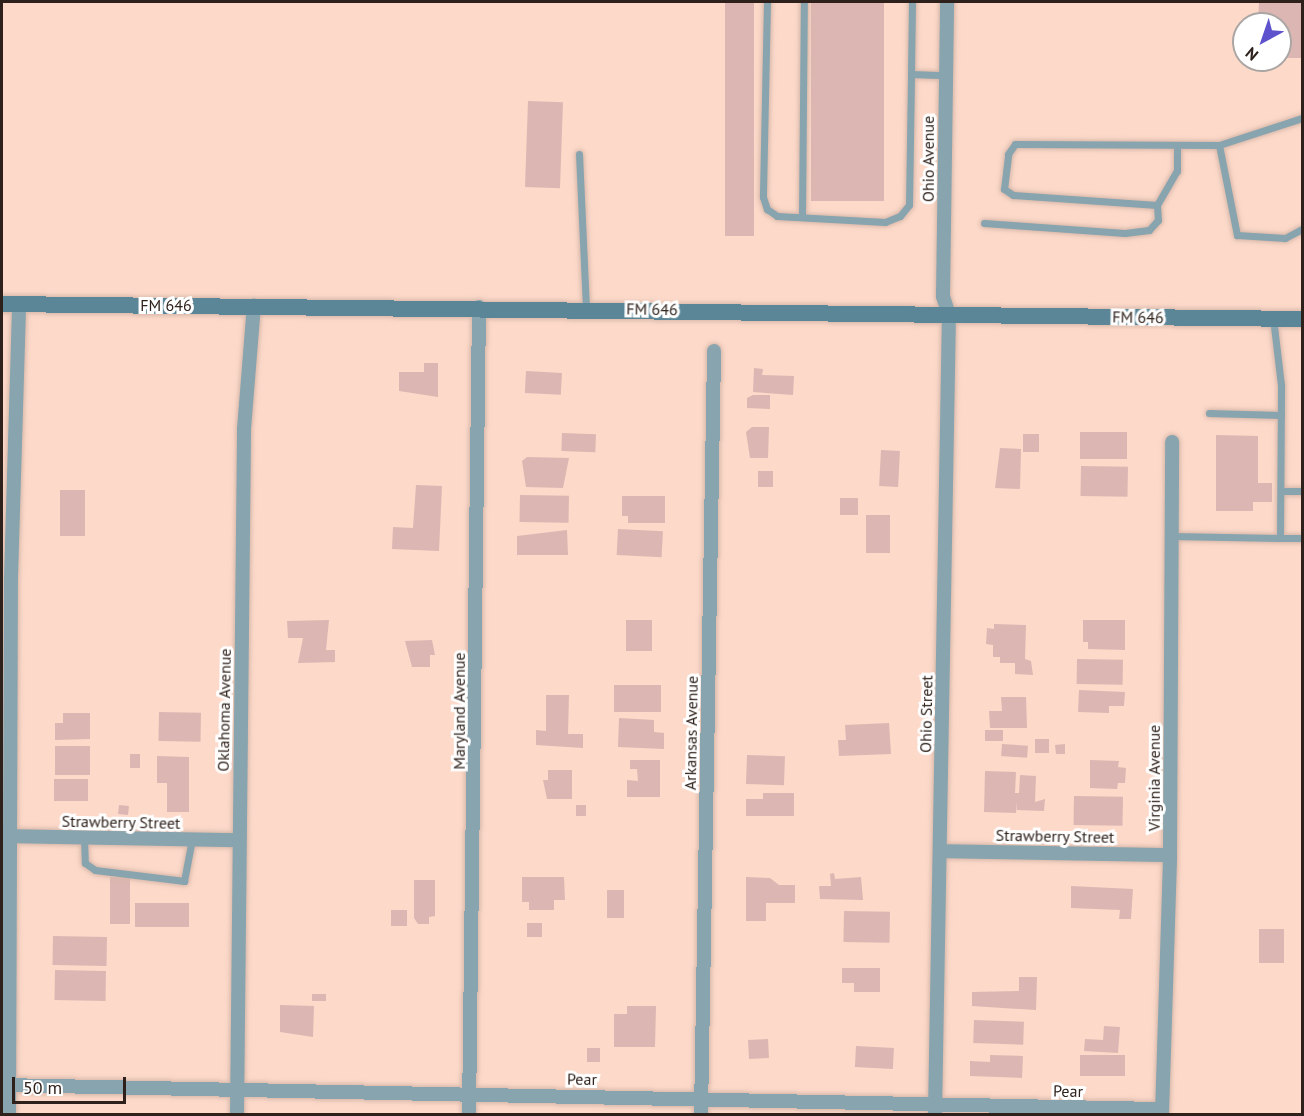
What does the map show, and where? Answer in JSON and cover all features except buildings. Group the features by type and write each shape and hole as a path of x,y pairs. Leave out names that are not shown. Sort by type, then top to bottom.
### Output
{"main road":[{"name":"FM 646","path":"2,303 586,308 1302,319"}],"street":[{"name":"Ohio Avenue","path":"947,2 943,296 949,315"},
{"path":"9,1114 6,1085 6,836 19,304"},
{"name":"Oklahoma Avenue","path":"237,1114 244,429 254,306"},
{"name":"Maryland Avenue","path":"469,1114 479,307"},
{"name":"Ohio Street","path":"935,1110 949,315"},
{"name":"Arkansas Avenue","path":"701,1114 714,351"},
{"name":"Virginia Avenue","path":"1161,1112 1170,855 1172,442"},
{"name":"Strawberry Street","path":"6,836 239,840"},
{"name":"Strawberry Street","path":"940,851 1170,855"},
{"name":"Pear","path":"6,1085 702,1098 935,1110 1161,1112"}],"lane":[{"path":"767,2 764,197 767,209 777,216 885,222 909,205 912,2"},
{"path":"802,217 804,2"},
{"path":"911,74 945,75"},
{"path":"1157,205 1013,195 1005,189 1008,154 1015,144 1219,145 1302,118"},
{"path":"984,223 1125,233 1149,230 1158,220 1157,205 1177,171 1177,145"},
{"path":"1219,145 1237,235 1285,238 1302,229"},
{"path":"579,154 586,308"},
{"path":"1273,318 1281,415 1280,538"},
{"path":"1209,413 1281,415"},
{"path":"1281,491 1302,491"},
{"path":"1171,536 1302,538"},
{"path":"84,838 85,863 95,870 184,881 192,839"}]}
